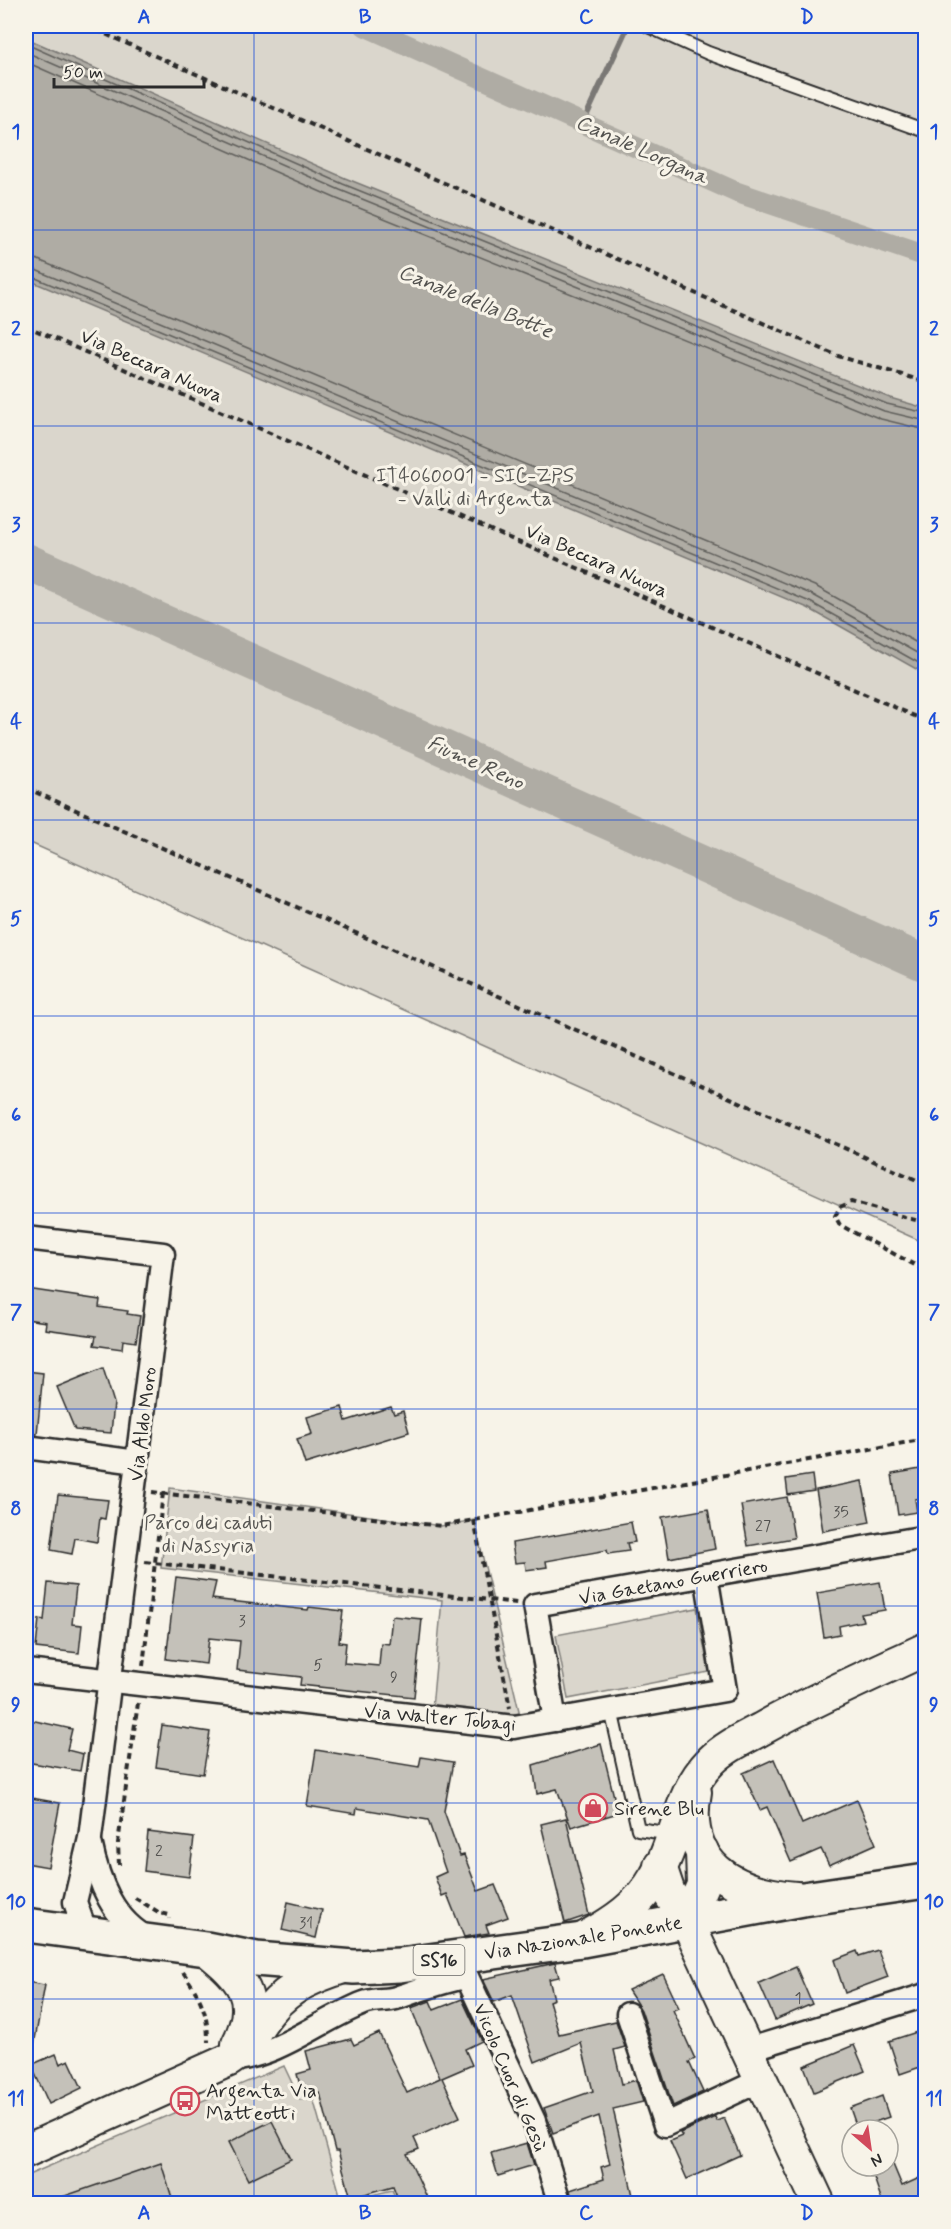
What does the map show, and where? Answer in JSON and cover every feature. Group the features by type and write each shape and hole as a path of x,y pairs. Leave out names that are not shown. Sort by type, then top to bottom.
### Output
{"main road":[{"name":"Via Nazionale Ponente","path":"27,1925 86,1933 165,1956 206,1949 275,1961 344,1967 400,1965 582,1940 803,1899 926,1881"}],"street":[{"name":"Via Aldo Moro","path":"26,1238 163,1254 90,1838 76,1891 75,1902 86,1933"},
{"path":"26,1447 137,1462"},
{"name":"Via Gaetano Guerriero","path":"535,1605 926,1537"},
{"name":"Via Walter Tobagi","path":"26,1671 514,1727 725,1690 706,1575"},
{"path":"535,1605 555,1720"},
{"path":"582,1940 627,1912 644,1894 660,1866 690,1789 711,1761 735,1743 789,1713 926,1649"},
{"path":"687,1921 703,1885 702,1851 691,1818 697,1780"},
{"name":"Via Aldo Moro","path":"90,1838 102,1885 115,1908 139,1934 165,1956"},
{"path":"702,1851 720,1875 740,1887 771,1896 803,1899"},
{"path":"660,1866 669,1893 687,1921 819,2204"},
{"name":"Via Aldo Moro","path":"86,1933 96,1920 101,1907 102,1885"},
{"name":"Via Aldo Moro","path":"27,1925 56,1912 76,1891"},
{"path":"206,1949 233,1972 259,2010"},
{"path":"26,2151 221,2064 239,2053 259,2010 280,1983 275,1961"},
{"path":"259,2010 301,1984 344,1967"},
{"name":"Vicolo Cuor di Gesù","path":"221,2064 249,2059 274,2049 366,2002 394,1999 440,1981 467,1977 534,2121 560,2204"},
{"path":"747,2050 926,1995"},
{"path":"628,2014 665,2125 761,2080"}],"lane":[{"path":"648,26 708,53 926,131"},
{"path":"612,1710 638,1829 672,1833"}],"path":[{"path":"87,26 827,351 926,382"},
{"name":"Via Beccara Nuova","path":"26,326 926,721"},
{"path":"26,788 926,1184"},
{"path":"926,1223 870,1205 851,1202 840,1207 835,1216 840,1225 926,1271"},
{"path":"134,1490 441,1526 926,1439"},
{"path":"474,1520 514,1727"},
{"path":"124,1560 535,1605"},
{"path":"165,1956 183,1971 200,1997 208,2019 208,2049 221,2064"}],"green space":[{"name":"IT4060001 - SIC-ZPS - Valli di Argenta","path":"26,26 925,26 925,1243 26,841"},
{"name":"Parco dei caduti di Nassyria","path":"170,1488 441,1526 474,1520 520,1715 432,1708 442,1600 161,1568"},
{"path":"697,1608 709,1672 568,1699 556,1635"},
{"path":"284,2066 300,2100 313,2098 342,2202 392,2190 398,2203 26,2203 26,2176"}],"water":[{"name":"Canale della Botte","path":"26,38 345,178 890,398 925,408 925,674 808,608 26,279"}],"building":[{"path":"27,1289 100,1300 99,1307 128,1311 127,1314 140,1316 136,1342 123,1340 122,1349 94,1345 96,1336 45,1329 46,1322 26,1319"},
{"path":"103,1368 114,1403 111,1433 75,1430 57,1387"},
{"path":"26,1371 43,1373 37,1434 26,1433"},
{"path":"342,1407 346,1421 391,1407 394,1414 403,1411 409,1432 305,1464 297,1439 312,1434 307,1417"},
{"path":"926,1468 926,1497 915,1499 917,1512 898,1515 892,1474"},
{"path":"812,1475 814,1491 788,1495 786,1479"},
{"path":"862,1481 870,1522 823,1531 816,1490"},
{"path":"58,1495 108,1500 105,1519 100,1518 97,1542 75,1538 72,1554 51,1550"},
{"path":"787,1497 794,1538 748,1546 741,1505"},
{"path":"708,1509 715,1549 669,1558 662,1517"},
{"path":"631,1522 635,1542 627,1543 629,1551 608,1554 607,1550 546,1561 547,1567 526,1570 525,1562 515,1563 512,1543"},
{"path":"176,1577 216,1582 212,1599 308,1610 309,1607 343,1611 339,1642 346,1643 344,1663 379,1666 381,1643 389,1644 392,1616 422,1619 414,1697 300,1685 301,1677 237,1670 240,1641 209,1638 206,1664 166,1659"},
{"path":"880,1582 885,1610 861,1614 863,1621 839,1626 840,1634 824,1637 817,1593"},
{"path":"48,1583 76,1586 72,1624 82,1625 79,1653 36,1648 39,1619 44,1620"},
{"path":"26,1719 72,1729 67,1750 83,1754 80,1771 26,1762"},
{"path":"162,1725 210,1732 203,1774 156,1767"},
{"path":"601,1744 618,1813 571,1827 557,1789 537,1794 533,1765"},
{"path":"316,1750 419,1767 421,1757 453,1762 444,1811 460,1856 464,1855 478,1891 495,1885 508,1917 486,1925 489,1933 464,1937 447,1894 442,1896 435,1877 446,1872 428,1820 357,1808 356,1814 307,1806"},
{"path":"774,1759 802,1824 857,1800 876,1844 829,1865 821,1849 791,1862 767,1807 760,1810 743,1773"},
{"path":"26,1797 60,1803 48,1867 26,1863"},
{"path":"566,1818 589,1915 565,1923 541,1824"},
{"path":"148,1832 194,1838 189,1877 144,1871"},
{"path":"288,1902 322,1910 316,1938 282,1930"},
{"path":"878,1950 888,1977 845,1993 834,1960 857,1951 859,1956"},
{"path":"555,1963 559,1977 549,1979 554,1999 549,2001 559,2034 616,2021 625,2047 614,2050 622,2084 636,2080 643,2102 613,2109 635,2204 573,2204 570,2190 604,2179 601,2167 610,2164 599,2116 553,2133 544,2108 593,2091 581,2043 535,2062 512,1995 494,2002 483,1979"},
{"path":"796,1967 812,2004 775,2020 759,1983"},
{"path":"663,1974 679,2008 673,2010 695,2059 689,2062 703,2092 673,2106 641,2010 628,1990"},
{"path":"26,1982 45,1985 34,2045 26,2045"},
{"path":"462,1999 482,2041 465,2049 472,2065 442,2078 460,2117 414,2138 419,2149 407,2154 430,2204 400,2204 393,2186 351,2198 338,2151 335,2151 320,2093 303,2097 297,2074 311,2070 306,2051 351,2039 354,2045 379,2033 407,2093 440,2078 411,2008 430,2001 434,2010"},
{"path":"926,2029 926,2065 900,2074 889,2041"},
{"path":"854,2045 865,2071 814,2092 804,2066"},
{"path":"56,2054 60,2064 69,2060 82,2088 49,2104 31,2065"},
{"path":"882,2096 889,2117 854,2118 850,2108"},
{"path":"715,2117 717,2121 724,2118 740,2155 687,2179 670,2141 682,2136 680,2133"},
{"path":"272,2121 291,2159 248,2180 229,2142"},
{"path":"527,2143 534,2165 498,2176 491,2153"},
{"path":"161,2163 174,2204 53,2204 53,2200"},
{"path":"926,2175 926,2204 883,2204 874,2178 899,2178 902,2186"}],"waterway":[{"name":"Canale Lorgana","path":"365,26 736,192 926,256"},
{"path":"583,123 625,32"},
{"name":"Fiume Reno","path":"26,561 926,964"}],"place":[{"name":"Sirene Blu","path":"593,1808"},
{"name":"Argenta Via Matteotti","path":"185,2101"}]}
